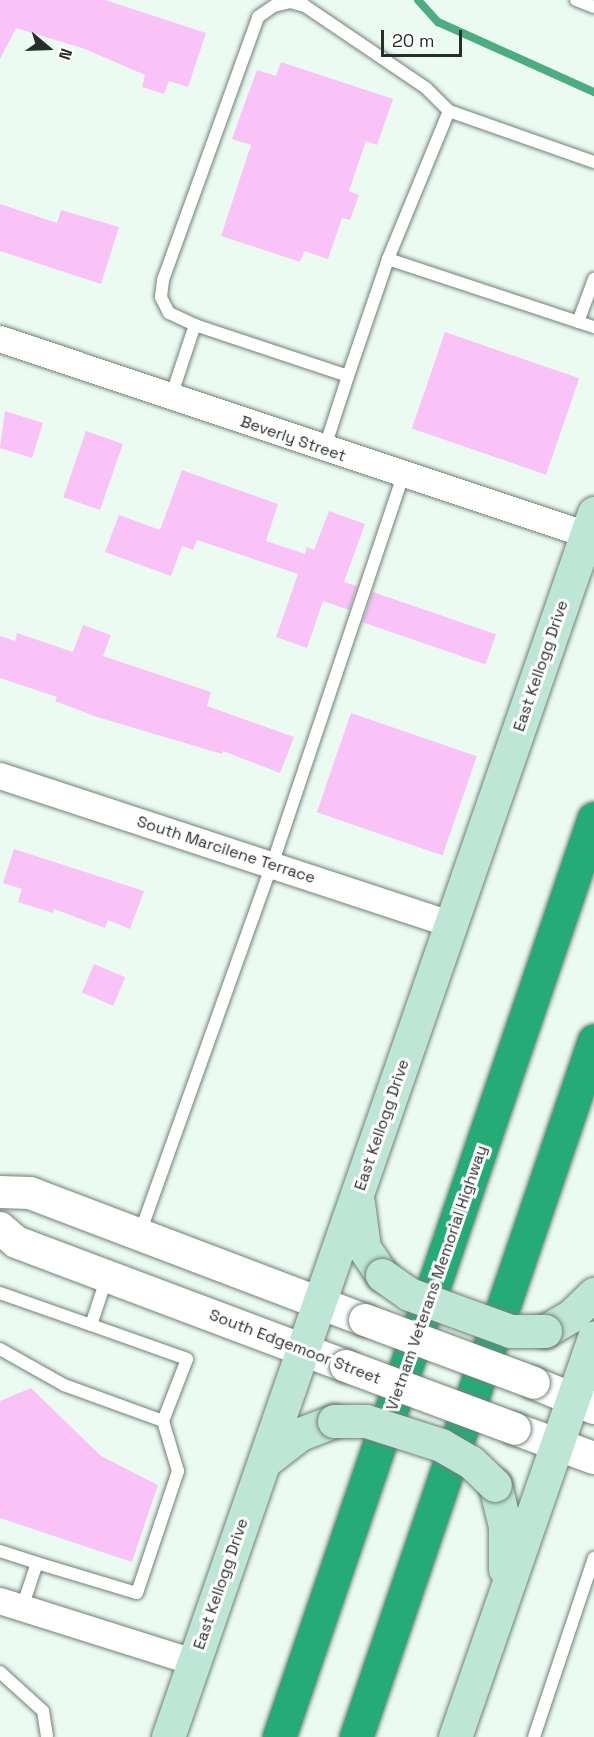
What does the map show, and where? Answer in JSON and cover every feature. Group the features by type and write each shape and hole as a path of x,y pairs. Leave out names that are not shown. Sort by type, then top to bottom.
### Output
{"highway":[{"name":"Vietnam Veterans Memorial Highway","path":"279,1737 359,1510 594,818"},
{"path":"356,1737 594,1041"},
{"path":"269,1737 359,1510"},
{"path":"365,1737 425,1538"}],"main road":[{"name":"East Kellogg Drive","path":"168,1737 453,925 590,524"},
{"path":"357,1196 364,1248 382,1275 409,1294 510,1331 544,1332 571,1316 594,1294"},
{"path":"455,1737 557,1445 583,1404 594,1337"},
{"path":"264,1462 300,1434 334,1421 366,1421 441,1446 471,1462 495,1485 505,1526 506,1592"}],"street":[{"name":"Beverly Street","path":"0,339 403,476 590,524"},
{"name":"South Marcilene Terrace","path":"0,776 453,925"},
{"path":"0,1192 30,1193 534,1383 583,1404"},
{"name":"South Edgemoor Street","path":"0,1228 16,1242 594,1458"},
{"path":"11,1604 194,1662"}],"lane":[{"path":"576,0 594,7"},
{"path":"348,376 195,325 169,313 161,297 163,280 258,17 274,6 290,2 305,6 426,88 449,111 594,162"},
{"path":"324,450 388,259 449,111"},
{"path":"388,259 594,327"},
{"path":"578,322 594,279"},
{"path":"171,397 195,325"},
{"path":"139,1234 272,865 403,476"},
{"path":"91,1325 108,1276"},
{"path":"0,1293 187,1359 163,1421 178,1471 136,1593 0,1551"},
{"path":"0,1349 64,1385 163,1421"},
{"path":"534,1737 594,1558"},
{"path":"11,1604 37,1563"},
{"path":"0,1672 43,1711 48,1737"}],"building":[{"path":"0,0 105,0 206,33 188,87 169,81 164,94 142,87 145,75 85,49 16,28 0,59"},
{"path":"281,62 393,99 377,145 366,141 349,191 359,195 350,220 342,218 328,259 304,251 300,262 221,236 251,145 232,139 257,70 276,76"},
{"path":"0,204 57,223 61,210 119,227 101,284 0,251"},
{"path":"445,332 579,378 546,475 412,428"},
{"path":"5,411 43,423 32,458 0,448"},
{"path":"86,431 123,444 100,510 63,497"},
{"path":"182,470 278,504 266,541 305,554 307,547 314,550 329,511 365,524 344,582 357,586 349,610 323,601 307,648 276,637 298,574 197,540 193,550 182,546 171,576 105,552 119,515 160,530"},
{"path":"373,592 496,634 485,665 363,622"},
{"path":"83,625 111,635 103,656 211,692 207,706 294,737 280,773 223,751 222,754 97,717 55,701 57,697 0,678 0,636 15,641 17,633 73,652"},
{"path":"351,713 477,756 443,856 317,812"},
{"path":"14,849 144,891 130,929 108,920 105,928 54,909 53,913 18,902 22,889 3,883"},
{"path":"94,964 125,977 113,1006 82,993"},
{"path":"31,1388 101,1456 158,1485 132,1562 0,1518 0,1401"}],"waterway":[{"path":"418,0 438,22 594,92"}]}
